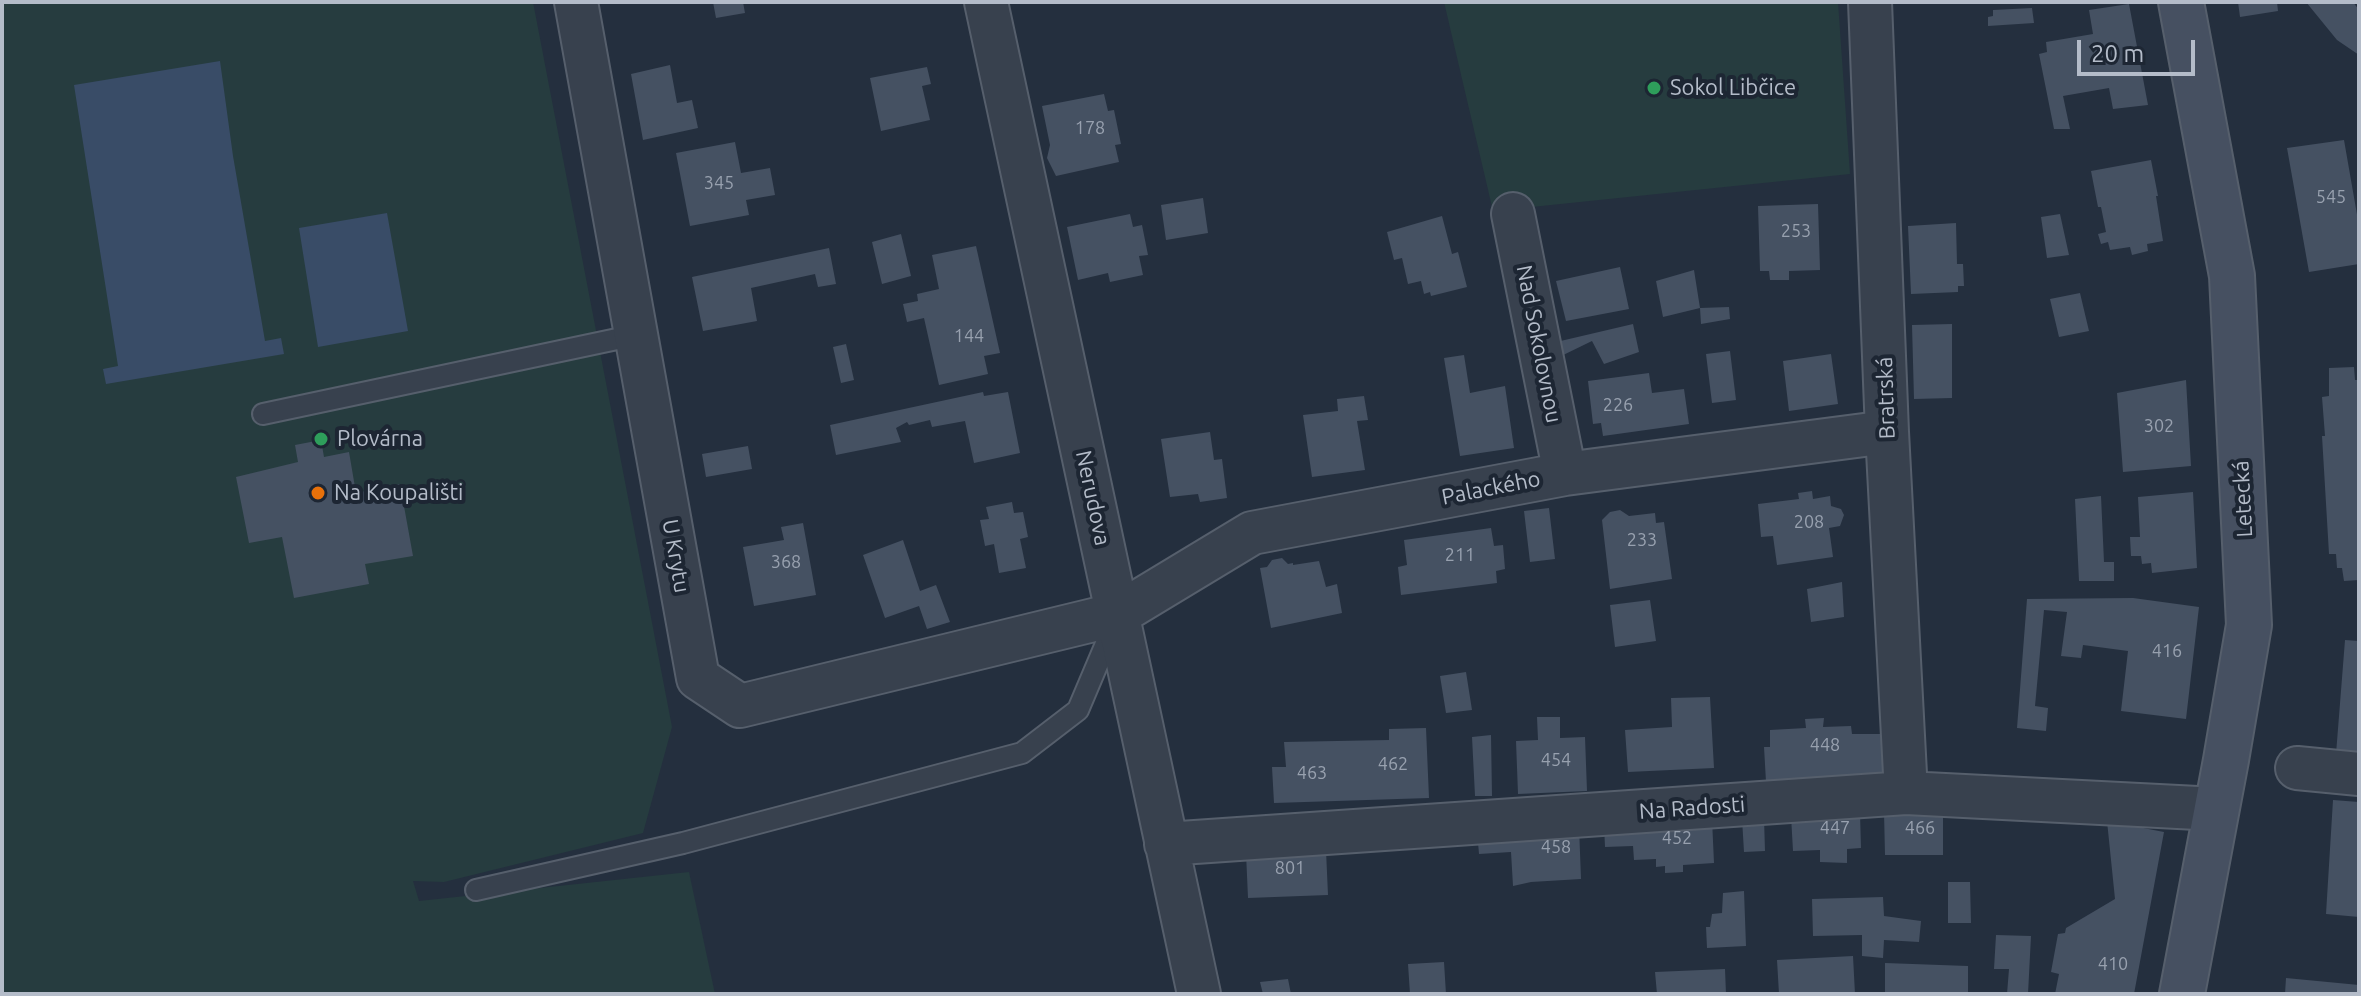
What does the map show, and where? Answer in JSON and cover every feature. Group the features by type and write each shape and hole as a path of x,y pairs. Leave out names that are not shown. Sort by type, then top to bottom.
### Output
{"street":[{"name":"U Krytu","path":"576,2 698,678 740,706 1118,614"},
{"name":"Nerudova","path":"986,2 1199,994"},
{"name":"Bratrská","path":"1870,2 1887,432 1906,793"},
{"name":"Letecká","path":"2181,2 2232,276 2249,625 2182,994"},
{"name":"Nad Sokolovnou","path":"1513,214 1565,474"},
{"name":"Palackého","path":"1118,614 1252,533 1565,474 1887,432"},
{"path":"2297,768 2359,774"},
{"name":"Na Radosti","path":"1166,844 1906,793 2217,809"}],"lane":[{"path":"263,414 636,335"},
{"path":"476,890 683,843 1022,753 1078,710 1118,614"}],"green space":[{"name":"Plovárna","path":"2,2 533,2 672,727 643,833 444,882 413,881 419,901 689,872 715,994 2,994"},
{"name":"Sokol Libčice","path":"1444,2 1838,2 1850,174 1493,211"}],"water":[{"path":"220,61 265,341 281,338 284,354 106,384 103,369 118,366 74,85"},
{"path":"387,213 408,331 318,347 299,228"}],"building":[{"path":"713,2 743,2 745,13 716,18"},
{"path":"2238,2 2277,2 2278,11 2240,17"},
{"path":"2306,2 2353,2 2359,10 2359,55 2337,40"},
{"path":"2129,4 2148,105 2113,109 2109,88 2063,96 2070,129 2054,129 2039,54 2047,52 2046,42 2093,34 2089,10"},
{"path":"2032,8 2034,23 1988,26 1988,17 1993,16 1993,10"},
{"path":"670,65 677,103 692,100 698,128 643,140 631,74"},
{"path":"927,67 931,84 922,86 930,120 881,131 870,78"},
{"path":"1104,94 1108,111 1114,110 1121,144 1115,145 1119,162 1056,176 1047,158 1050,145 1042,106"},
{"path":"2344,140 2359,226 2359,264 2309,272 2287,148"},
{"path":"735,142 741,173 770,168 775,195 746,200 749,215 690,226 676,153"},
{"path":"2151,160 2163,241 2147,244 2148,251 2132,255 2130,247 2110,250 2108,242 2101,244 2098,234 2106,232 2091,171"},
{"path":"1203,198 1208,233 1166,240 1161,205"},
{"path":"1818,204 1820,270 1789,271 1789,280 1770,280 1769,271 1760,271 1758,206"},
{"path":"1130,214 1133,227 1142,225 1148,255 1139,256 1143,275 1110,282 1108,273 1078,280 1067,227"},
{"path":"2060,214 2069,255 2047,258 2041,217"},
{"path":"1442,216 1452,254 1458,252 1467,287 1431,296 1430,292 1424,294 1421,281 1408,284 1402,258 1394,260 1387,232"},
{"path":"1956,223 1957,264 1963,264 1964,286 1958,286 1958,292 1911,294 1908,226"},
{"path":"901,234 911,276 882,284 872,242"},
{"path":"976,246 1000,353 984,356 988,374 939,385 924,318 907,322 903,304 918,301 917,294 939,289 932,255"},
{"path":"829,248 836,284 818,287 815,274 751,288 757,321 703,331 692,277"},
{"path":"1620,267 1629,309 1566,321 1556,281"},
{"path":"1694,270 1700,308 1663,317 1656,281"},
{"path":"2080,293 2089,331 2059,337 2050,299"},
{"path":"1729,307 1730,319 1701,324 1700,308"},
{"path":"1633,324 1639,352 1604,364 1592,341 1555,359 1552,343"},
{"path":"1952,324 1952,398 1914,399 1912,325"},
{"path":"846,344 854,380 841,383 833,347"},
{"path":"1730,351 1736,400 1712,403 1706,354"},
{"path":"1831,354 1838,404 1789,411 1783,361"},
{"path":"1464,355 1470,393 1505,386 1514,448 1460,456 1444,358"},
{"path":"2354,367 2355,380 2359,380 2359,580 2344,581 2342,568 2337,568 2336,554 2329,554 2322,397 2329,396 2329,368"},
{"path":"1649,373 1652,393 1684,389 1689,424 1603,436 1601,423 1593,424 1588,381"},
{"path":"2186,380 2191,466 2123,472 2117,393"},
{"path":"983,392 984,396 1008,392 1020,453 974,463 965,421 932,427 930,420 909,425 907,422 896,428 901,442 836,455 830,425"},
{"path":"1364,396 1368,420 1357,421 1365,470 1312,477 1303,415 1338,411 1337,399"},
{"path":"1210,432 1214,460 1222,459 1227,498 1200,502 1198,494 1170,497 1161,439"},
{"path":"321,440 324,457 349,452 356,493 400,484 413,556 365,564 369,584 294,598 282,537 249,543 236,477 298,462 295,445"},
{"path":"748,446 752,469 706,477 702,454"},
{"path":"1812,491 1813,499 1830,496 1831,506 1841,509 1844,515 1840,526 1829,528 1833,557 1777,565 1773,536 1761,537 1758,504 1799,499 1798,493"},
{"path":"2193,492 2197,568 2152,573 2151,563 2142,564 2141,556 2131,556 2130,537 2140,537 2138,497"},
{"path":"2101,496 2104,562 2114,562 2114,581 2079,581 2075,499"},
{"path":"1012,502 1014,513 1023,512 1028,537 1020,539 1026,568 999,573 994,544 985,546 980,520 989,519 986,507"},
{"path":"1549,508 1555,559 1530,562 1524,511"},
{"path":"1620,510 1629,516 1655,513 1656,523 1664,522 1672,579 1610,589 1602,520 1610,512"},
{"path":"803,523 816,595 754,606 743,547 784,540 781,527"},
{"path":"1491,528 1494,546 1503,545 1505,569 1496,571 1497,583 1401,595 1398,567 1407,565 1404,540"},
{"path":"903,540 920,591 936,585 950,622 927,629 919,606 885,618 863,555"},
{"path":"1282,558 1293,565 1319,561 1326,587 1337,584 1342,613 1271,628 1260,568"},
{"path":"1842,582 1844,617 1811,622 1807,589"},
{"path":"2133,598 2199,607 2186,719 2121,711 2128,651 2083,645 2081,658 2061,656 2067,612 2044,610 2035,706 2048,708 2046,731 2017,728 2027,599"},
{"path":"1650,600 1656,641 1615,647 1610,605"},
{"path":"2345,640 2359,641 2359,755 2336,754"},
{"path":"1466,672 1472,710 1446,713 1440,676"},
{"path":"1710,697 1714,768 1628,772 1625,730 1672,727 1671,698"},
{"path":"1537,717 1560,717 1560,738 1585,737 1587,791 1518,794 1516,741 1538,740"},
{"path":"1824,718 1823,727 1851,726 1852,734 1882,734 1883,776 1766,782 1764,747 1770,747 1770,730 1806,728 1805,719"},
{"path":"1426,728 1429,798 1274,803 1272,767 1286,767 1284,742 1389,740 1389,729"},
{"path":"1491,735 1492,796 1475,796 1472,737"},
{"path":"2333,800 2359,802 2359,917 2326,914"},
{"path":"1884,812 1943,814 1943,855 1885,855"},
{"path":"1860,813 1861,848 1847,849 1847,863 1820,862 1820,850 1793,851 1791,816"},
{"path":"1764,818 1765,851 1744,852 1742,819"},
{"path":"1712,819 1714,863 1683,865 1683,872 1665,873 1665,866 1656,867 1656,859 1634,860 1633,846 1605,847 1604,825"},
{"path":"2107,821 2164,832 2134,994 2055,994 2059,974 2051,972 2058,934 2065,933 2066,928 2115,899"},
{"path":"1579,826 1581,879 1513,886 1511,852 1479,854 1477,831"},
{"path":"1326,850 1328,895 1248,898 1246,853"},
{"path":"1948,882 1970,882 1971,923 1948,923"},
{"path":"1744,891 1746,946 1707,948 1706,927 1710,927 1712,914 1722,913 1723,893"},
{"path":"1883,897 1884,916 1921,921 1919,942 1884,940 1883,958 1862,956 1862,935 1813,936 1812,899"},
{"path":"1996,935 2031,936 2028,994 2007,994 2009,969 1994,969"},
{"path":"1853,956 1855,994 1779,994 1777,960"},
{"path":"1444,962 1446,994 1410,994 1408,964"},
{"path":"1885,963 1968,966 1968,994 1885,994"},
{"path":"1725,969 1726,994 1657,994 1655,972"},
{"path":"2286,978 2359,985 2359,994 2285,994"},
{"path":"1288,979 1291,994 1263,994 1260,982"}],"place":[{"name":"Sokol Libčice","path":"1654,88"},
{"name":"Plovárna","path":"321,439"},
{"name":"Na Koupališti","path":"318,493"}]}
